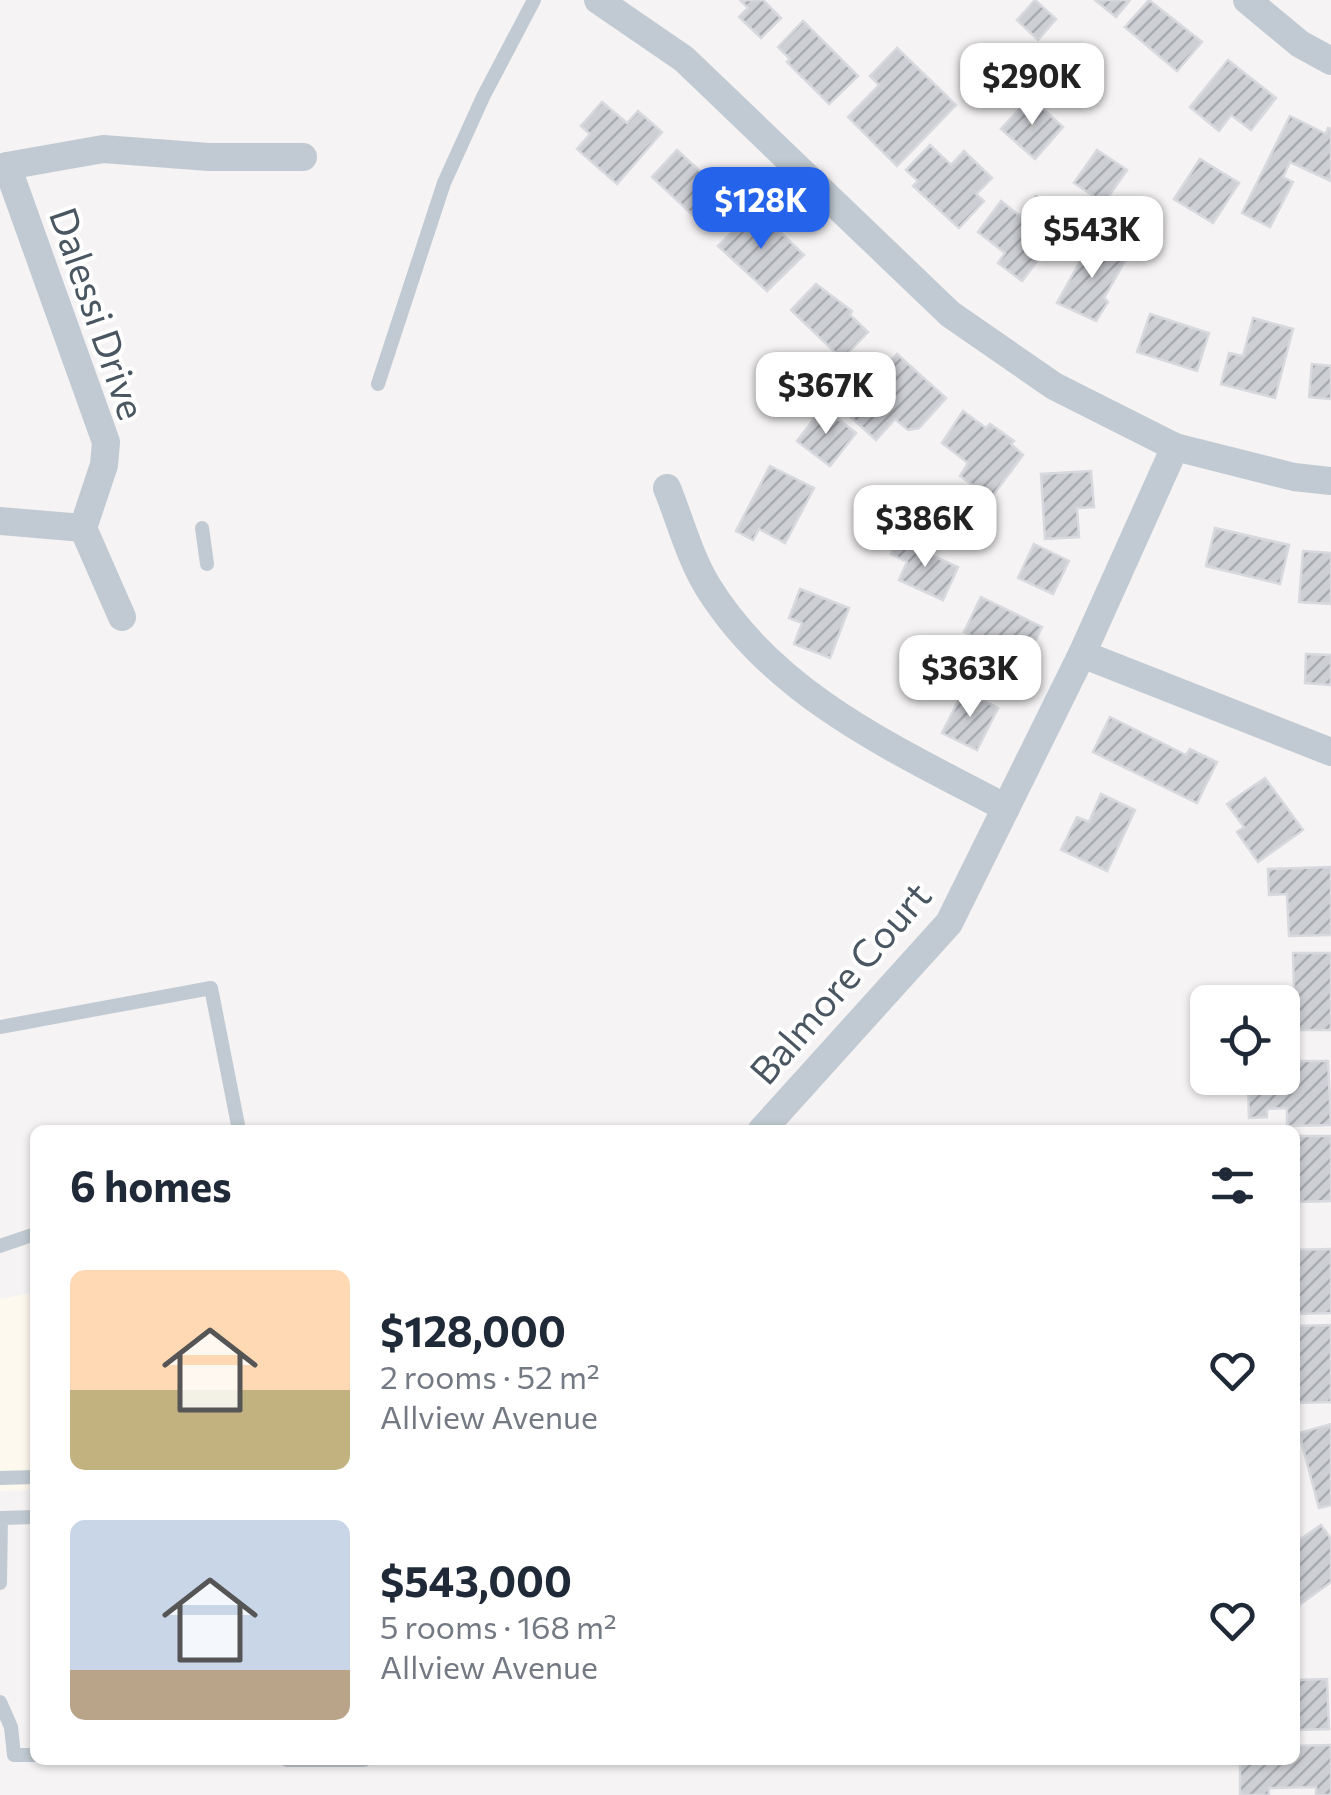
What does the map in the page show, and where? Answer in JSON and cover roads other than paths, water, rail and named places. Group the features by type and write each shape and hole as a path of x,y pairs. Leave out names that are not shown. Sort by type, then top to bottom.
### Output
{"street":[{"path":"598,0 684,60 950,314 1054,386 1175,447 1294,477 1331,481"},
{"path":"1248,0 1300,44 1331,62"},
{"path":"4,168 103,149 209,157 303,157"},
{"name":"Dalessi Drive","path":"4,168 106,442 104,466 84,528"},
{"name":"Balmore Court","path":"767,1125 950,923 1082,654 1175,447"},
{"path":"667,488 707,586 746,638 839,718 1006,808"},
{"path":"0,521 84,528 122,617"},
{"path":"1082,654 1331,752"}],"lane":[{"path":"378,384 444,183 534,0"},
{"path":"202,528 207,564"},
{"path":"0,1027 211,988 237,1125"},
{"path":"0,1246 30,1236"},
{"path":"0,1478 30,1477"},
{"path":"0,1582 0,1518 30,1517"},
{"path":"0,1702 12,1727 14,1755 30,1755"}]}
